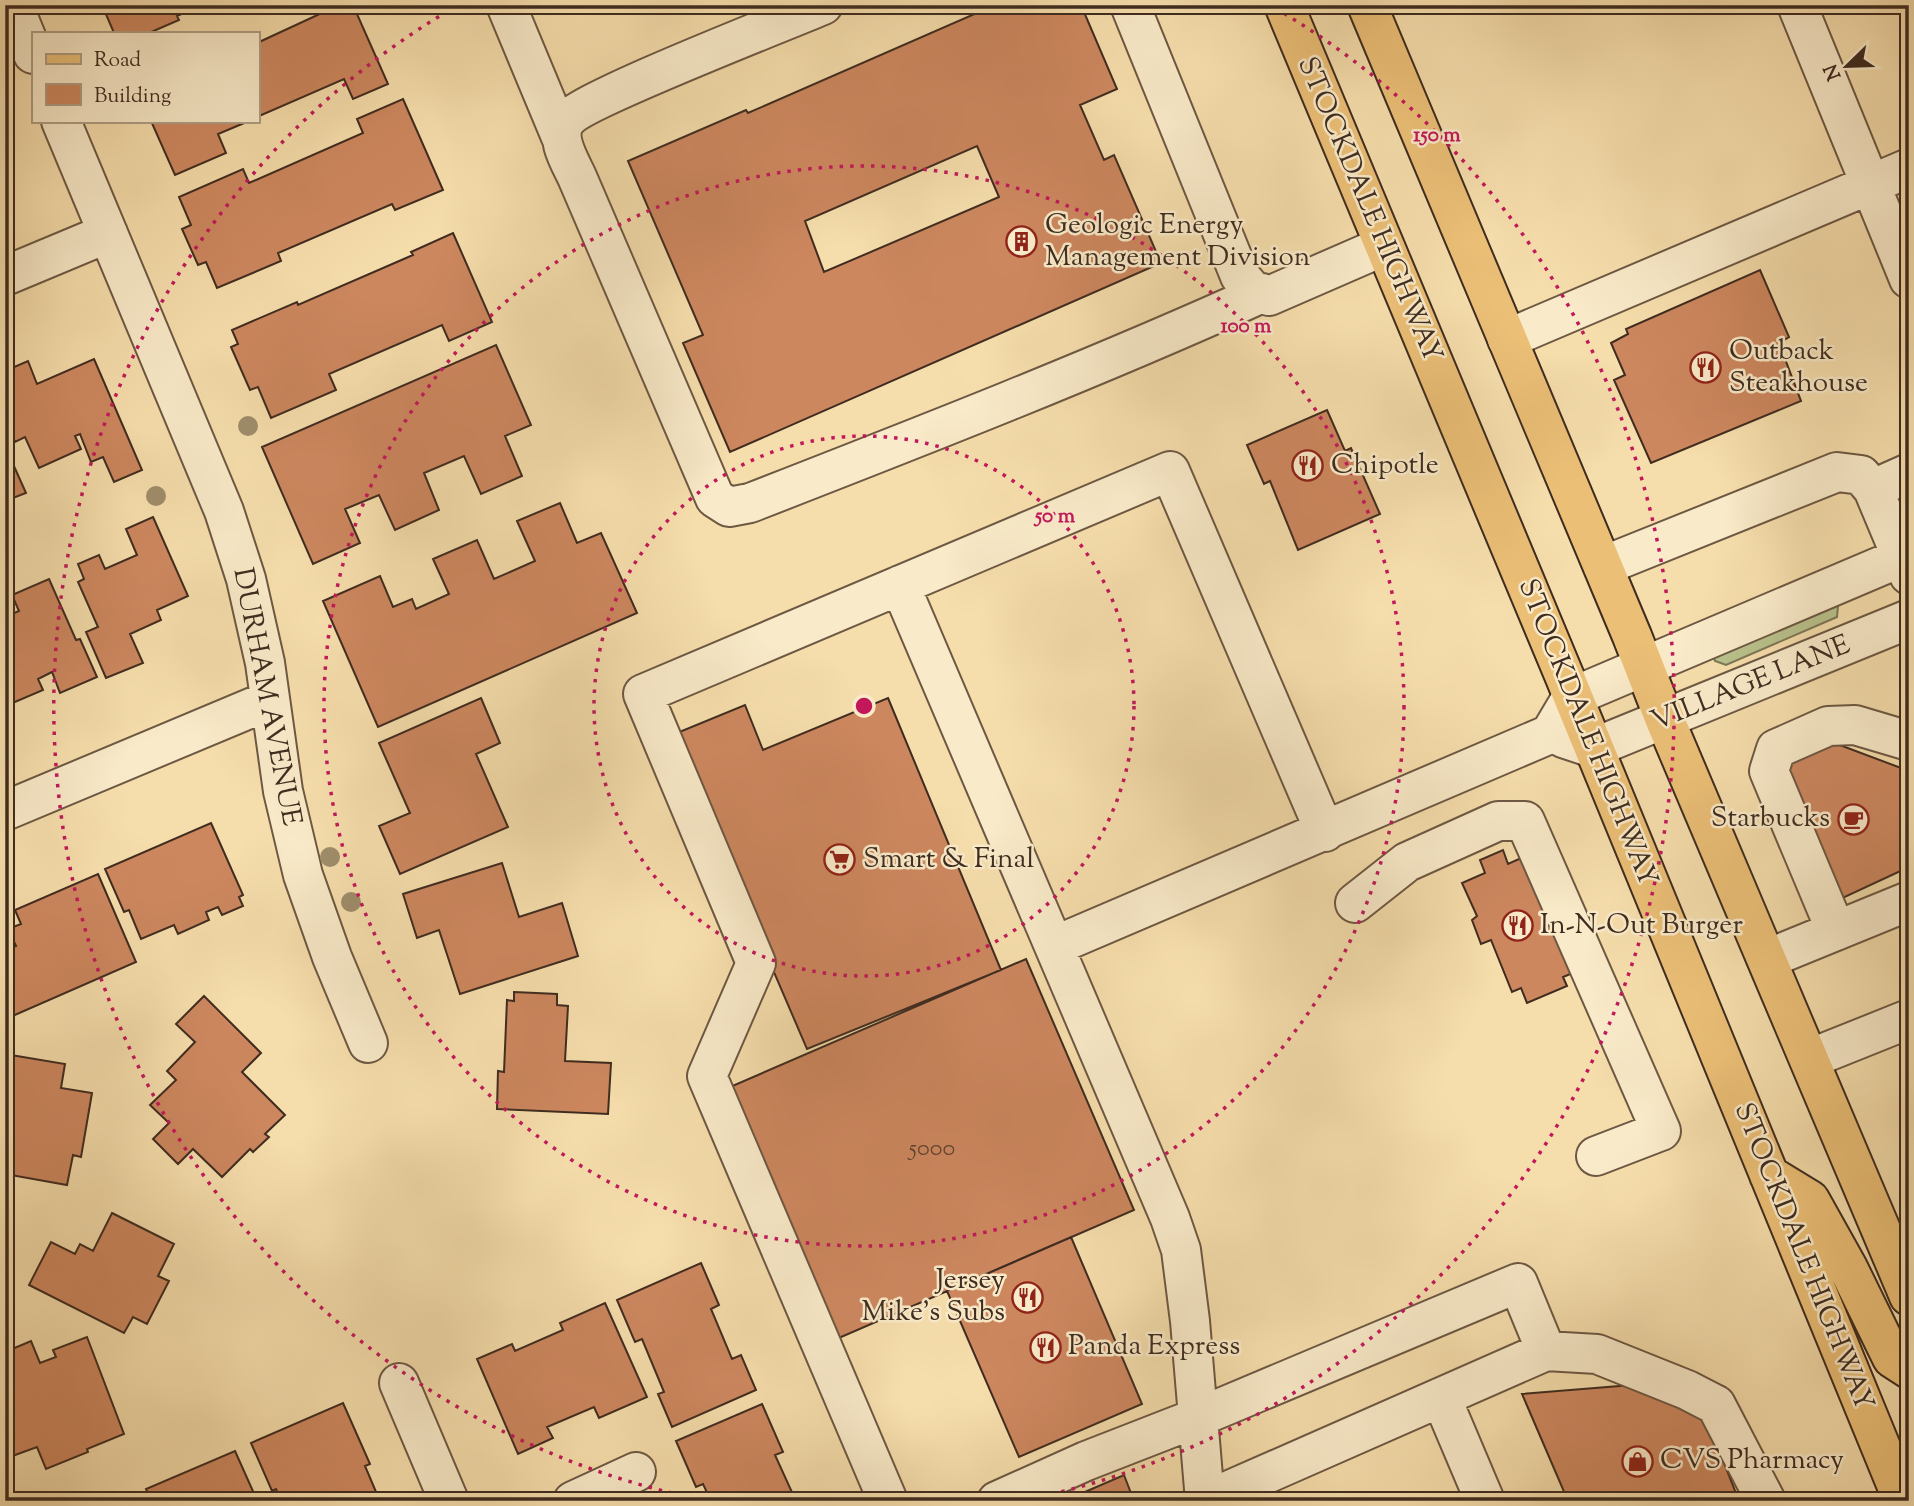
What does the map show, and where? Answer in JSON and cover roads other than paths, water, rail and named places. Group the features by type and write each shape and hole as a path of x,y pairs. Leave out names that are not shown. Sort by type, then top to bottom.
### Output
{"main road":[{"name":"STOCKDALE HIGHWAY","path":"1284,5 1903,1501"},
{"path":"1367,5 1909,1296"},
{"path":"1769,1175 1810,1200 1848,1268 1892,1358 1909,1369"}],"street":[{"path":"13,5 32,52"},
{"path":"506,5 707,484 715,498 729,507 750,503 928,434 1184,328 1251,284"},
{"path":"561,137 567,118 589,105 823,5"},
{"path":"1130,5 1251,284 1269,296 1384,246"},
{"path":"1797,5 1909,279"},
{"name":"DURHAM AVENUE","path":"61,122 223,511 246,579 265,663 283,792 303,875 332,957 368,1043"},
{"path":"1507,338 1909,168"},
{"path":"5,275 108,233"},
{"path":"888,1501 707,1076 756,963 643,694 1170,471 1325,832"},
{"path":"1054,946 1550,734 1572,697 1906,562 1874,489 1861,475 1837,472 1603,566"},
{"path":"1874,489 1909,473"},
{"path":"900,585 1170,1217 1181,1250 1190,1321 1205,1501 1546,1351 1597,1354 1687,1390 1716,1405 1766,1501"},
{"name":"VILLAGE LANE","path":"1593,748 1909,619"},
{"path":"5,811 270,700"},
{"path":"1836,931 1769,771 1776,749 1828,726 1855,725 1909,741"},
{"path":"1550,734 1593,748"},
{"path":"1355,903 1407,862 1498,821 1525,821 1661,1131 1596,1156"},
{"path":"1767,959 1909,901"},
{"path":"1809,1059 1909,1019"},
{"path":"997,1501 1086,1461 1199,1417 1518,1283 1546,1351"},
{"path":"399,1383 449,1501"},
{"path":"1441,1397 1485,1501"},
{"path":"573,1501 636,1472"}],"place":[{"name":"Geologic Energy Management Division","path":"1022,242"},
{"name":"Outback Steakhouse","path":"1706,368"},
{"name":"Chipotle","path":"1308,466"},
{"name":"Starbucks","path":"1853,819"},
{"name":"Smart & Final","path":"840,860"},
{"name":"In-N-Out Burger","path":"1517,926"},
{"name":"Jersey Mike's Subs","path":"1028,1297"},
{"name":"Panda Express","path":"1045,1347"},
{"name":"CVS Pharmacy","path":"1637,1461"}]}
